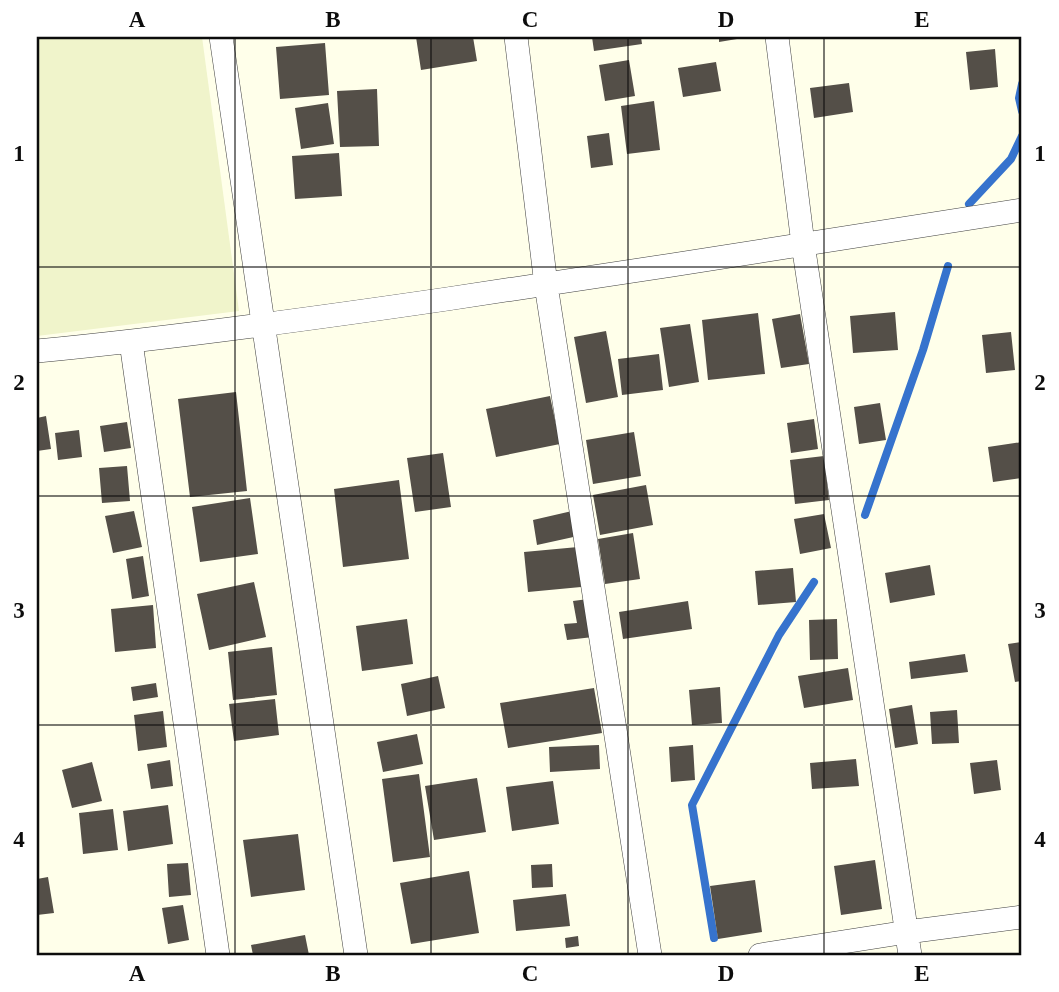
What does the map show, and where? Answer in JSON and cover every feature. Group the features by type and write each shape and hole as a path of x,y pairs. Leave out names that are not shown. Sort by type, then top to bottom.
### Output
{"street":[{"path":"221,37 356,955"},
{"path":"516,37 546,285 650,955"},
{"path":"777,37 803,244 909,944"},
{"path":"37,351 263,326 546,285 1022,210"},
{"path":"131,342 218,955"},
{"path":"760,955 909,944 1022,917"}],"green space":[{"path":"37,37 202,37 239,311 37,336"}],"building":[{"path":"416,37 473,37 477,61 421,70"},
{"path":"592,37 641,37 642,44 594,51"},
{"path":"719,37 743,37 743,38 719,42"},
{"path":"325,43 329,95 280,99 276,47"},
{"path":"995,49 998,87 970,90 966,52"},
{"path":"629,60 635,96 605,101 599,65"},
{"path":"716,62 721,91 683,97 678,68"},
{"path":"849,83 853,112 814,118 810,88"},
{"path":"377,89 379,146 340,147 337,91"},
{"path":"654,101 660,150 627,154 621,106"},
{"path":"328,103 334,144 301,149 295,108"},
{"path":"609,133 613,165 591,168 587,136"},
{"path":"339,153 342,196 295,199 292,156"},
{"path":"895,312 898,350 853,353 850,316"},
{"path":"758,313 765,374 708,380 702,320"},
{"path":"800,314 809,364 781,368 772,319"},
{"path":"690,324 699,382 669,387 660,328"},
{"path":"606,331 618,397 586,403 574,337"},
{"path":"1011,332 1015,370 986,373 982,335"},
{"path":"659,354 663,390 622,395 618,359"},
{"path":"236,392 247,491 190,497 178,399"},
{"path":"550,396 560,444 496,457 486,409"},
{"path":"880,403 886,440 859,444 854,407"},
{"path":"46,416 51,449 37,451 37,418"},
{"path":"814,419 818,449 791,453 787,423"},
{"path":"127,422 131,448 104,452 100,426"},
{"path":"79,430 82,457 58,460 55,433"},
{"path":"634,432 641,476 593,484 586,440"},
{"path":"1022,442 1022,478 993,482 988,447"},
{"path":"443,453 451,507 415,512 407,458"},
{"path":"824,456 829,500 795,504 790,460"},
{"path":"127,466 130,501 102,503 99,468"},
{"path":"399,480 409,559 343,567 334,489"},
{"path":"646,485 653,525 600,535 593,495"},
{"path":"250,498 258,554 200,562 192,507"},
{"path":"134,511 142,547 113,553 105,516"},
{"path":"572,511 578,536 537,545 533,520"},
{"path":"824,514 831,548 800,554 794,519"},
{"path":"633,533 640,579 605,584 598,539"},
{"path":"578,547 581,587 528,592 524,552"},
{"path":"143,556 149,596 132,599 126,559"},
{"path":"930,565 935,595 890,603 885,573"},
{"path":"793,568 796,602 758,605 755,571"},
{"path":"254,582 266,637 209,650 197,594"},
{"path":"588,599 593,637 567,640 564,624 577,623 573,601"},
{"path":"688,601 692,629 623,639 619,612"},
{"path":"153,605 156,648 115,652 111,609"},
{"path":"407,619 413,664 362,671 356,626"},
{"path":"837,619 838,659 810,660 809,620"},
{"path":"1022,642 1022,681 1015,682 1008,644"},
{"path":"272,647 277,695 233,700 228,652"},
{"path":"965,654 968,672 911,679 909,662"},
{"path":"848,668 853,700 804,708 798,676"},
{"path":"438,676 445,708 407,716 401,684"},
{"path":"156,683 158,697 133,701 131,687"},
{"path":"720,687 722,723 692,725 689,690"},
{"path":"594,688 602,733 508,748 500,703"},
{"path":"275,699 279,735 234,741 229,704"},
{"path":"912,705 918,744 895,748 889,709"},
{"path":"957,710 959,743 932,744 930,712"},
{"path":"163,711 167,747 138,751 134,715"},
{"path":"417,734 423,764 383,772 377,742"},
{"path":"599,745 600,769 550,772 549,747"},
{"path":"693,745 695,780 671,782 669,747"},
{"path":"856,759 859,786 812,789 810,763"},
{"path":"170,760 173,786 151,789 147,764"},
{"path":"997,760 1001,790 974,794 970,763"},
{"path":"92,762 102,801 72,808 62,770"},
{"path":"419,774 430,857 393,862 382,779"},
{"path":"477,778 486,832 434,840 425,786"},
{"path":"553,781 559,824 512,831 506,787"},
{"path":"168,805 173,844 128,851 123,811"},
{"path":"113,809 118,850 83,854 79,813"},
{"path":"298,834 305,890 251,897 243,840"},
{"path":"875,860 882,909 841,915 834,866"},
{"path":"188,863 191,895 169,897 167,864"},
{"path":"552,864 553,887 532,888 531,865"},
{"path":"469,871 479,933 411,944 400,883"},
{"path":"48,877 54,913 37,915 37,879"},
{"path":"755,880 762,932 718,939 710,886"},
{"path":"566,894 570,926 516,931 513,900"},
{"path":"183,905 189,940 168,944 162,908"},
{"path":"305,935 309,955 253,955 251,945"},
{"path":"578,936 579,946 566,948 565,938"}],"waterway":[{"path":"1022,84 1019,98 1022,111"},
{"path":"969,204 1011,159 1022,136"},
{"path":"865,515 923,350 948,266"},
{"path":"714,938 692,805 779,635 814,582"}]}
